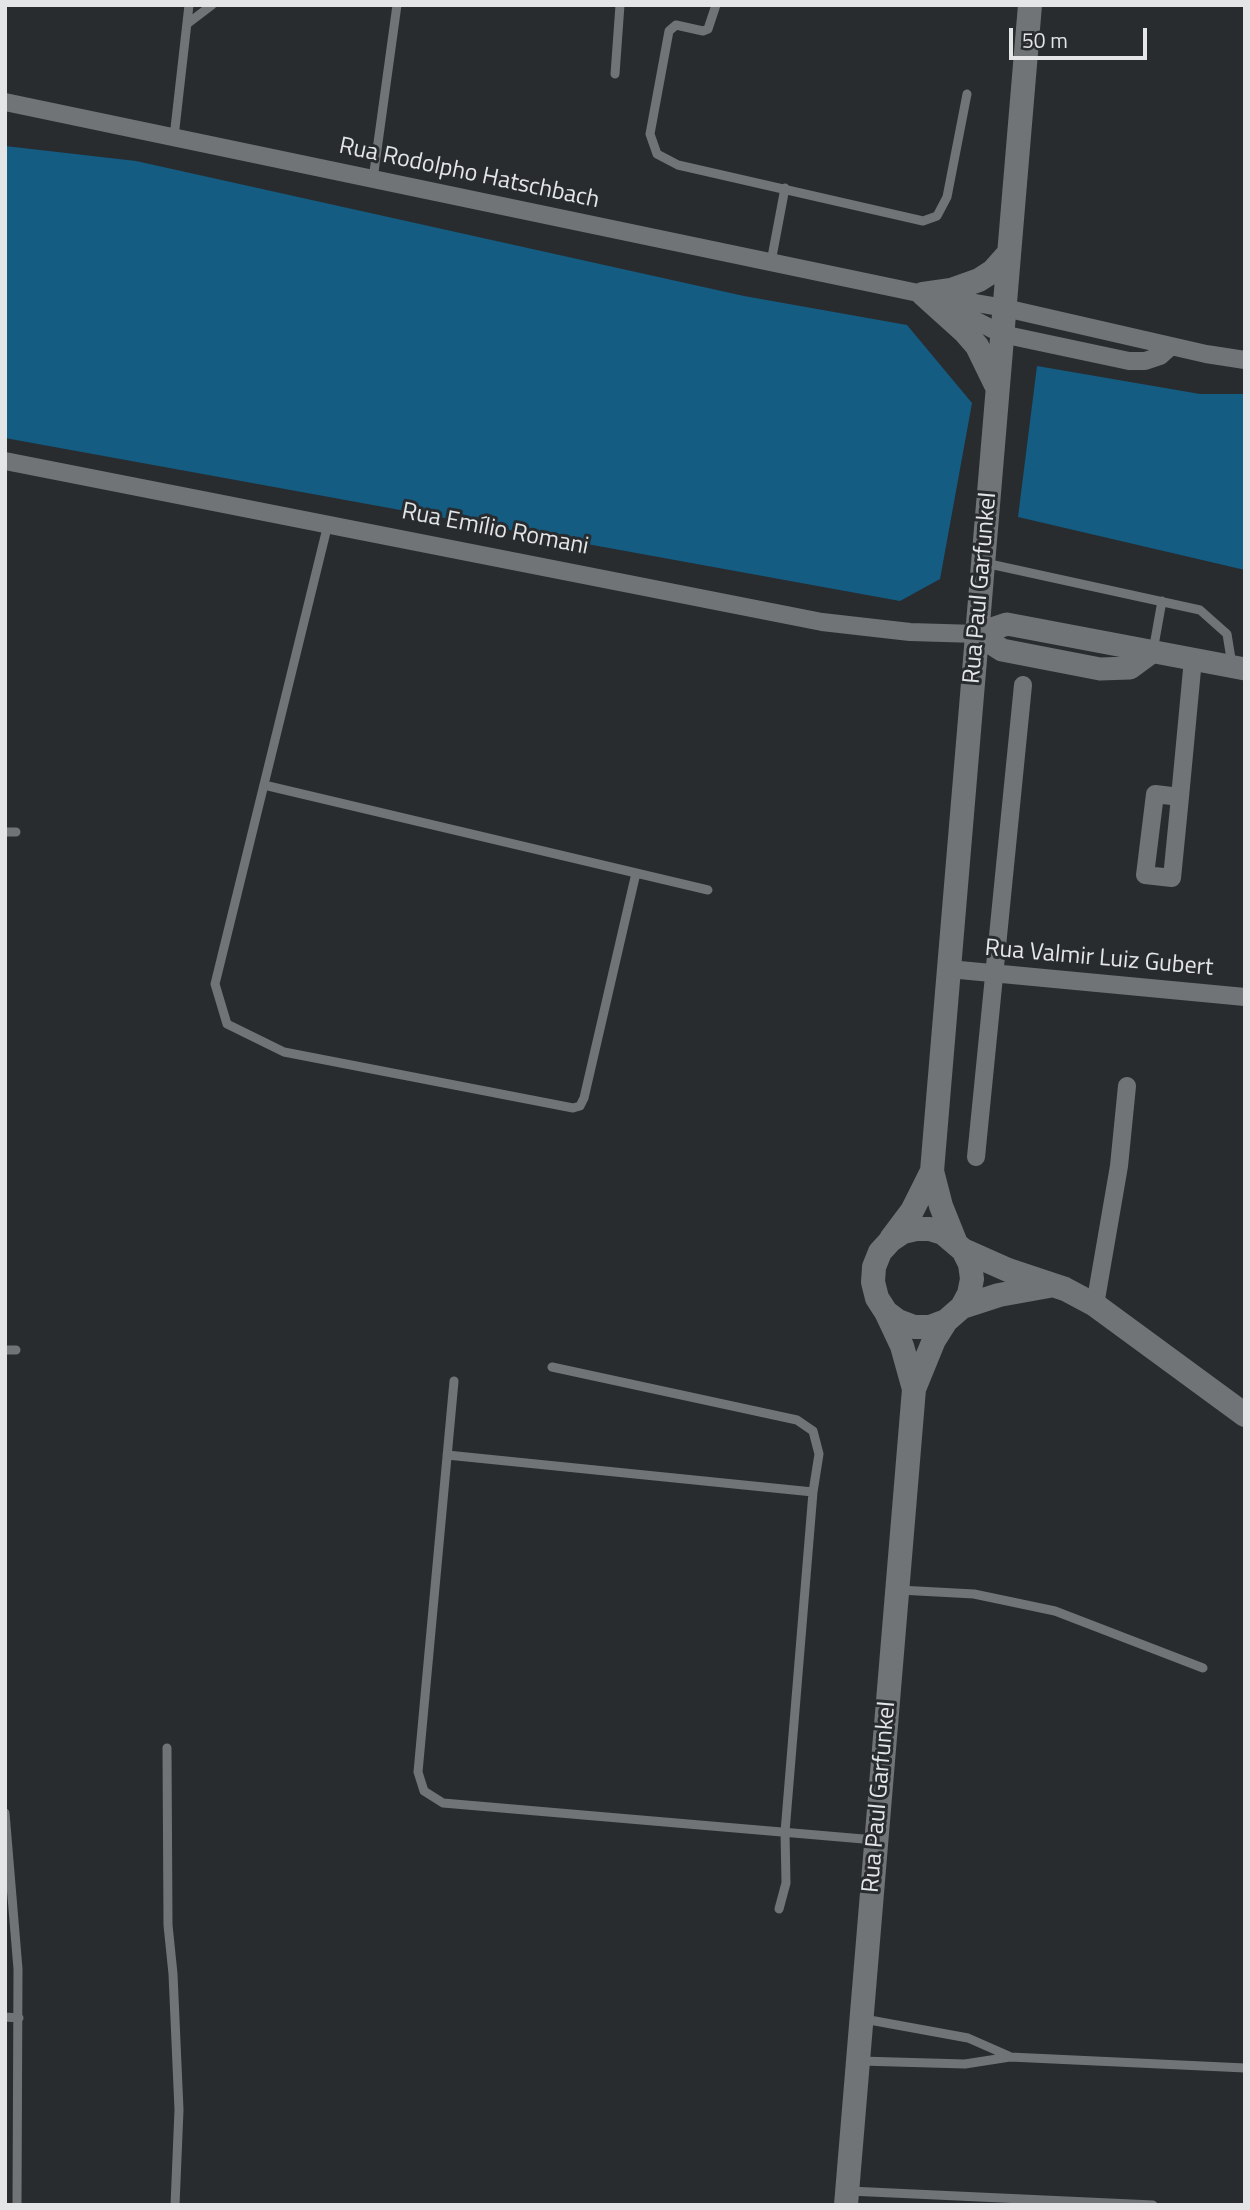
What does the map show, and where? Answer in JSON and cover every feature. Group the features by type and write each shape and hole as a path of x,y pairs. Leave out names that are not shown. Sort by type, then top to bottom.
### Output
{"main road":[{"name":"Rua Paul Garfunkel","path":"959,1245 941,1206 932,1171 1030,5"},
{"path":"923,294 951,290 979,281 993,271 1009,253"},
{"path":"923,294 977,346 998,389"},
{"name":"Rua Paul Garfunkel","path":"891,1240 912,1212 932,1171"},
{"path":"1049,1285 999,1295 930,1326 914,1326 898,1321 886,1312 877,1298 873,1275 880,1252 903,1232 930,1229 943,1233 959,1245 1049,1285 1066,1289 1095,1305 1245,1415"},
{"path":"954,1314 969,1294 972,1279 970,1264 959,1245"},
{"name":"Rua Paul Garfunkel","path":"886,1312 905,1353 915,1389"},
{"name":"Rua Paul Garfunkel","path":"847,2198 915,1389 928,1352 954,1314"}],"street":[{"name":"Rua Rodolpho Hatschbach","path":"5,102 1245,360"},
{"name":"Rua Rodolpho Hatschbach","path":"923,294 1002,334 1129,361 1146,361 1160,356 1171,346"},
{"name":"Rua Emílio Romani","path":"5,461 822,622 910,632 977,634 1002,650 1100,669 1130,668 1153,651"},
{"path":"1153,651 1238,667"},
{"path":"1180,797 1193,659"},
{"path":"976,1157 1023,685"},
{"name":"Rua Valmir Luiz Gubert","path":"949,969 1245,997"},
{"path":"1095,1305 1119,1166 1127,1086"}],"lane":[{"path":"174,137 190,5"},
{"path":"187,24 212,5"},
{"path":"373,179 397,5"},
{"path":"615,74 620,5"},
{"path":"716,5 708,29 703,31 676,25 669,31 650,134 657,154 678,165 923,221 937,216 947,197 967,94"},
{"path":"771,262 785,188"},
{"path":"328,524 215,984 228,1024 284,1052 573,1108 580,1106 636,873"},
{"path":"984,562 1200,610 1227,634 1238,667"},
{"path":"1153,651 1162,601"},
{"path":"264,785 708,890"},
{"path":"5,832 16,832"},
{"path":"5,1350 16,1350"},
{"path":"552,1367 797,1420 813,1431 819,1454 813,1492 785,1832 786,1884 779,1909"},
{"path":"454,1381 418,1772 424,1791 443,1803 877,1840"},
{"path":"447,1455 813,1492"},
{"path":"898,1590 974,1594 1055,1611 1203,1668"},
{"path":"167,1748 168,1925 179,2110 175,2205"},
{"path":"5,1813 19,2018 17,2205"},
{"path":"5,2017 19,2018"},
{"path":"862,2019 968,2038 1010,2057"},
{"path":"858,2060 965,2064 1010,2057 1245,2068"},
{"path":"847,2198 928,2194 988,2201 1153,2205"},
{"path":"927,2205 928,2194"}],"shaded area":[{"path":"5,146 136,161 744,296 907,325 972,403 940,579 900,601 5,438"},
{"path":"1037,366 1200,394 1245,394 1245,570 1018,517"}]}
